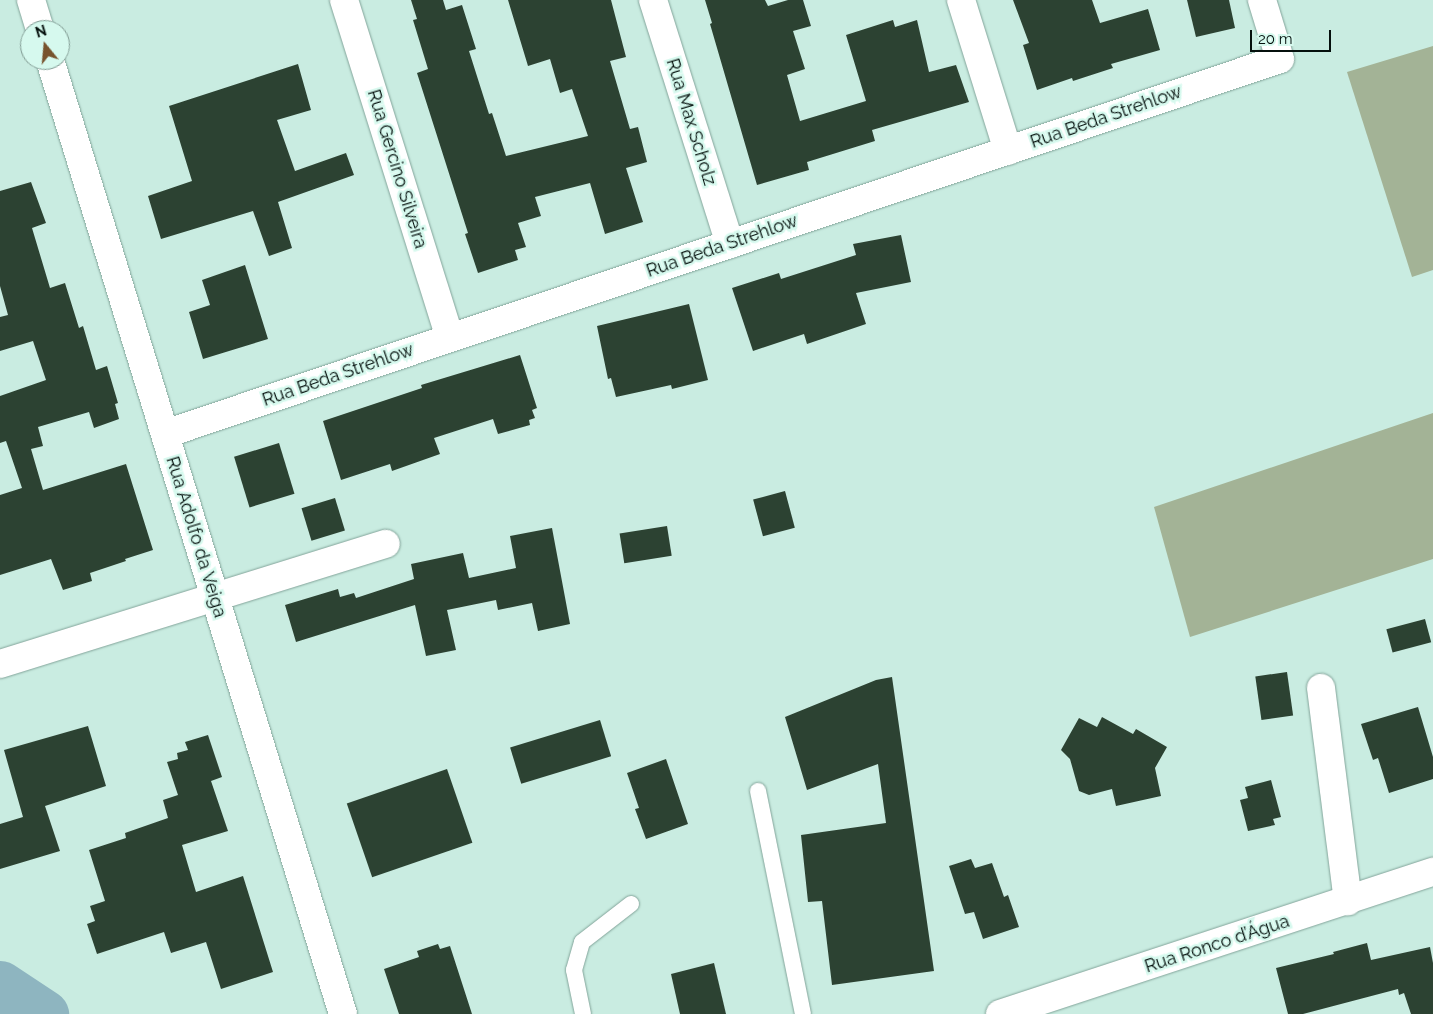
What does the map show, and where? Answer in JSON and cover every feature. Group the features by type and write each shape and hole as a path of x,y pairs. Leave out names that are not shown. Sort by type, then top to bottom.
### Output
{"street":[{"path":"31,0 37,20"},
{"name":"Rua Gercino Silveira","path":"344,0 450,338"},
{"name":"Rua Max Scholz","path":"653,0 730,244"},
{"path":"961,0 1008,150"},
{"name":"Rua Beda Strehlow","path":"165,434 1280,59 1262,0"},
{"name":"Rua Adolfo da Veiga","path":"53,70 344,1014"},
{"path":"0,664 386,544"},
{"path":"1320,688 1348,901"},
{"name":"Rua Ronco d’Água","path":"1000,1014 1433,872"}],"lane":[{"path":"758,791 803,1014"},
{"path":"583,1014 574,970 582,942 631,904"}],"green space":[{"path":"1433,46 1433,270 1412,277 1347,72"},
{"path":"1433,413 1433,559 1190,637 1154,507"}],"building":[{"path":"411,0 443,0 446,10 462,5 476,49 469,51 489,114 492,113 506,156 588,136 572,89 560,93 550,59 528,66 508,0 611,0 626,57 610,61 630,129 638,127 647,162 626,168 643,222 605,234 590,183 535,197 541,216 518,223 526,247 515,250 518,260 478,273 465,234 468,233 417,73 428,69 413,20 417,19"},
{"path":"705,0 765,0 768,6 788,0 803,0 811,26 793,31 805,69 787,75 800,121 866,101 846,35 893,20 895,27 917,20 929,72 956,65 969,102 872,130 875,141 807,162 809,170 757,185 710,24 712,23"},
{"path":"1013,0 1092,0 1100,23 1148,9 1160,50 1111,64 1113,68 1073,81 1072,78 1037,90 1023,45 1029,43"},
{"path":"1187,0 1229,0 1235,28 1196,37"},
{"path":"298,64 311,110 277,120 295,171 346,153 354,175 278,202 292,248 269,256 253,211 161,239 148,196 192,181 169,106"},
{"path":"31,182 46,223 32,228 50,288 65,283 79,328 83,326 96,370 107,366 118,403 115,404 119,419 94,428 89,412 38,427 43,446 31,449 43,490 126,464 153,550 90,573 92,581 63,590 51,559 0,575 0,495 22,488 6,441 0,443 0,396 46,380 33,341 0,351 0,317 8,315 0,286 0,191"},
{"path":"901,235 911,282 856,293 866,324 807,344 804,334 753,351 732,288 779,273 781,279 856,255 853,244"},
{"path":"245,265 268,339 203,359 189,312 210,305 202,280"},
{"path":"689,304 708,380 672,389 671,385 616,397 611,378 608,379 597,326"},
{"path":"520,355 537,408 532,410 535,418 529,420 530,425 498,434 493,419 434,438 440,454 392,471 390,464 341,480 323,421 422,388 421,385"},
{"path":"279,443 294,494 250,507 234,457"},
{"path":"785,491 795,528 763,536 753,500"},
{"path":"335,498 345,531 311,541 302,508"},
{"path":"667,526 672,556 624,563 620,534"},
{"path":"552,528 570,624 538,631 532,603 498,610 496,600 447,610 456,650 426,656 415,605 296,642 285,605 338,589 340,597 354,593 356,598 414,579 411,564 463,553 469,578 516,568 510,536"},
{"path":"1425,619 1431,642 1393,653 1386,629"},
{"path":"1287,672 1293,716 1261,720 1255,676"},
{"path":"892,677 934,971 832,985 822,901 808,902 801,835 886,823 878,764 807,790 785,717 876,680"},
{"path":"1418,707 1433,757 1433,779 1389,793 1378,758 1373,760 1361,724"},
{"path":"1102,717 1133,734 1136,729 1167,747 1155,768 1161,796 1116,806 1112,789 1089,795 1079,791 1070,759 1061,750 1079,718 1097,727"},
{"path":"600,720 611,756 521,784 510,747"},
{"path":"88,726 106,786 45,806 60,851 0,869 0,824 23,817 4,750"},
{"path":"208,735 222,777 211,781 228,831 182,845 196,892 243,876 273,972 221,989 206,942 171,953 164,932 97,954 87,924 95,921 90,906 105,901 89,850 126,838 125,833 168,818 163,800 178,795 167,762 178,759 177,753 188,750 185,742"},
{"path":"666,759 688,824 646,839 635,809 639,808 627,773"},
{"path":"447,769 472,843 372,877 347,804"},
{"path":"1271,780 1281,817 1273,819 1275,825 1248,831 1240,800 1248,798 1245,787"},
{"path":"971,859 975,868 992,863 1004,897 1008,895 1019,927 983,939 974,912 965,914 949,866"},
{"path":"1367,943 1371,960 1430,947 1433,963 1433,1014 1411,1014 1404,993 1399,995 1398,989 1303,1014 1288,1014 1276,968 1334,954 1333,952"},
{"path":"438,944 440,949 450,946 472,1014 399,1014 384,969 419,957 417,951"},
{"path":"714,963 726,1014 680,1014 671,974"}],"waterway":[{"path":"0,985 44,1014"}]}
